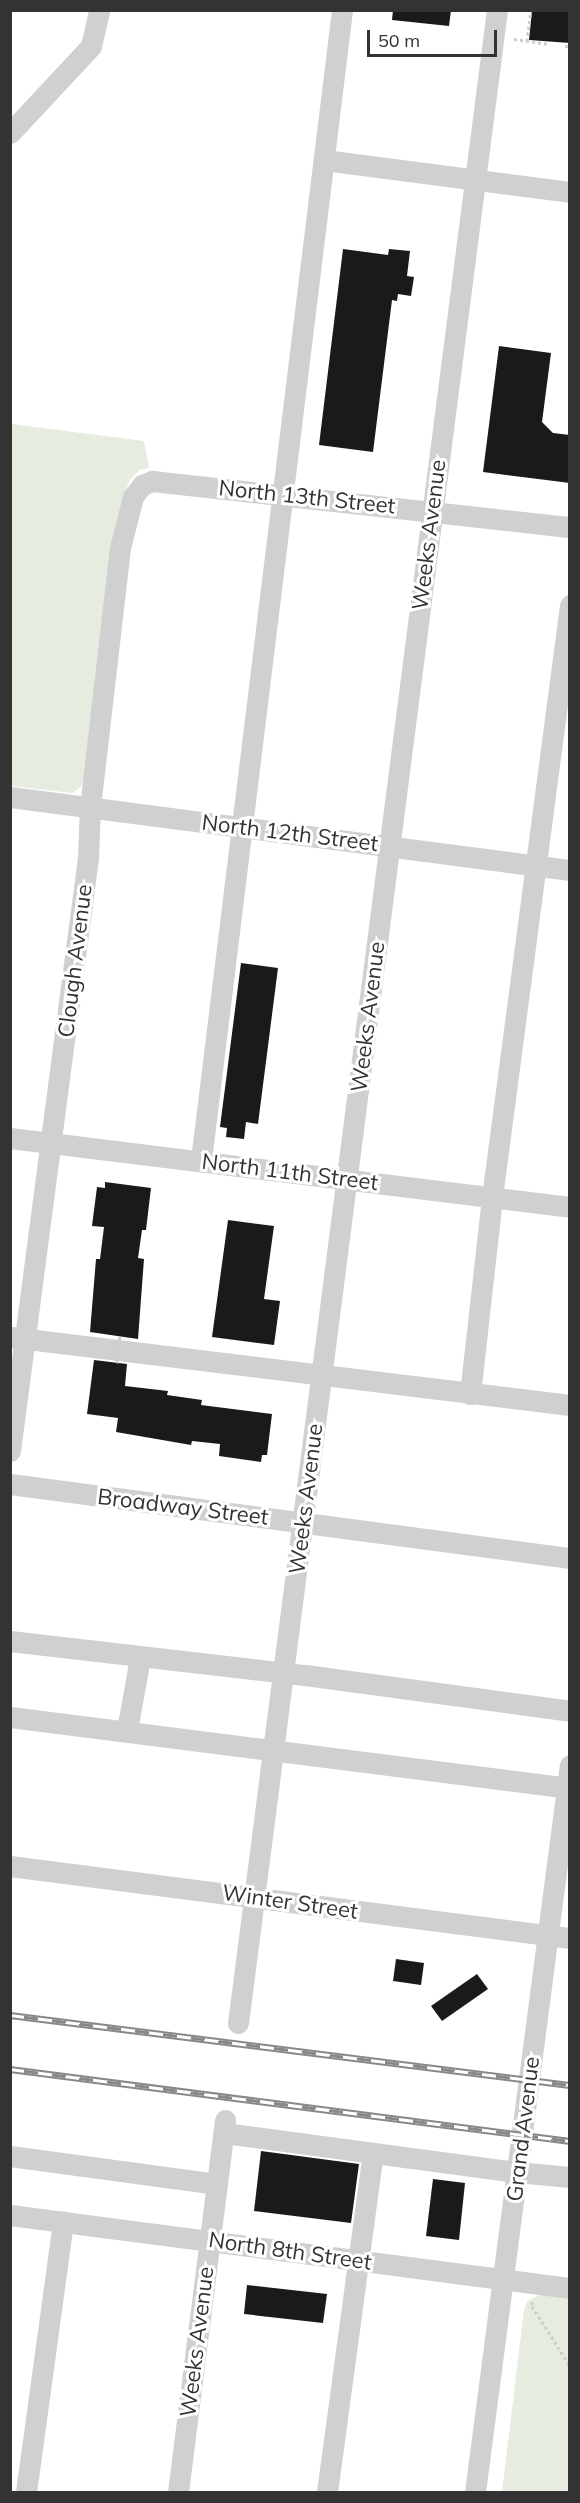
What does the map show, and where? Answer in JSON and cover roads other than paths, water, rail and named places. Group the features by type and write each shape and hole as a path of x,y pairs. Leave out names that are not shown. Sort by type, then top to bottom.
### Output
{"street":[{"path":"15,123 91,46 99,10"},
{"path":"201,1160 342,10"},
{"name":"Weeks Avenue","path":"238,2023 497,10"},
{"path":"324,160 570,192"},
{"name":"North 13th Street","path":"152,481 433,510 570,527"},
{"name":"Clough Avenue","path":"10,1451 18,1338 52,1143 88,858 90,807 120,548 133,497 142,485 152,481"},
{"path":"470,1394 492,1197 570,605"},
{"name":"North 12th Street","path":"10,797 570,870"},
{"name":"North 11th Street","path":"10,1138 570,1207"},
{"path":"18,1338 570,1405"},
{"name":"Broadway Street","path":"10,1485 570,1558"},
{"path":"10,1641 283,1673 570,1711"},
{"path":"127,1730 140,1658"},
{"path":"10,1717 127,1730 568,1788"},
{"name":"Grand Avenue","path":"475,2493 570,1765"},
{"name":"Winter Street","path":"10,1866 570,1938"},
{"name":"Weeks Avenue","path":"178,2493 225,2126 373,2153"},
{"path":"327,2493 373,2153 570,2177"},
{"path":"10,2156 217,2184"},
{"name":"North 8th Street","path":"10,2215 570,2288"},
{"path":"26,2493 63,2222"}],"railway":[{"path":"10,2015 570,2085"},
{"path":"10,2069 570,2141"}]}
